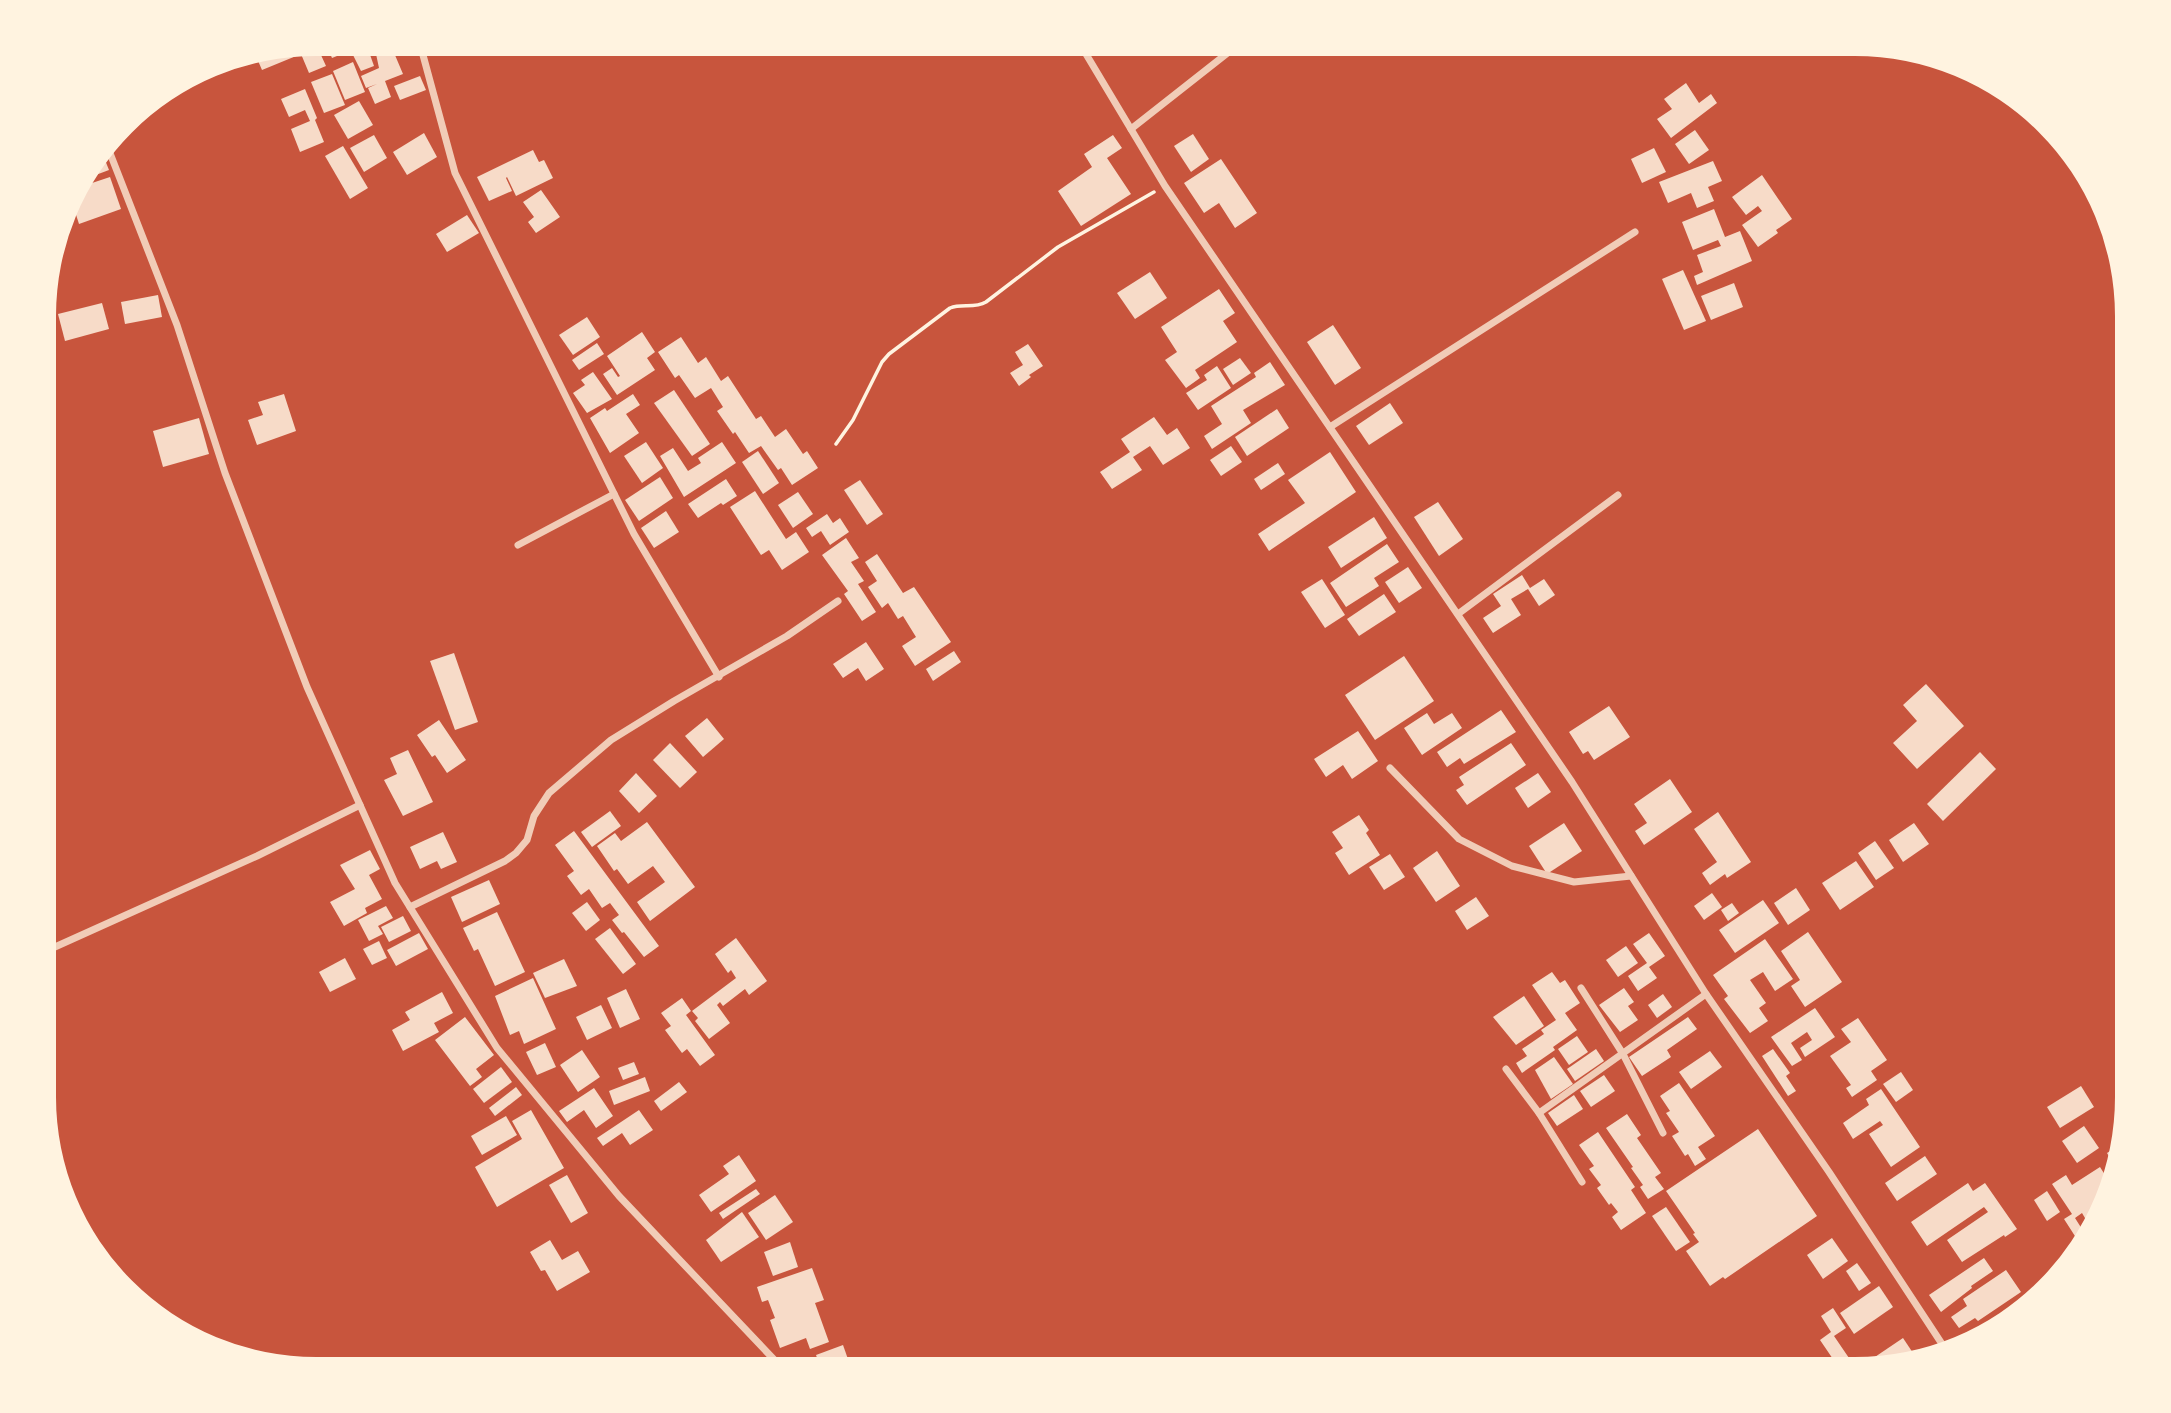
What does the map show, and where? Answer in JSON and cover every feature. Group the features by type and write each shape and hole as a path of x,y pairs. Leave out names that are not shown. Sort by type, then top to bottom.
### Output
{"street":[{"path":"423,56 455,173 634,534 719,677"},
{"path":"1087,56 1165,186 1572,782 1706,994 1844,1194 1941,1342"},
{"path":"1131,129 1224,56"},
{"path":"111,156 177,325 240,510 307,687 395,883 498,1048 571,1140 619,1196 772,1357"},
{"path":"1330,427 1635,232"},
{"path":"518,545 614,494"},
{"path":"1458,614 1618,495"},
{"path":"410,907 505,861 516,853 527,840 534,816 549,793 611,740 719,677 838,601"},
{"path":"1390,768 1458,839 1512,866 1574,882 1631,876"},
{"path":"56,946 257,856 360,805"},
{"path":"1581,988 1623,1055 1663,1133"},
{"path":"1539,1113 1706,994"},
{"path":"1506,1069 1539,1113 1582,1182"}],"path":[{"path":"836,444 853,420 882,362 895,348 950,308 974,307 986,302 1058,247 1165,186"}],"building":[{"path":"321,56 326,66 309,73 302,57"},
{"path":"354,56 370,56 374,66 361,71"},
{"path":"376,56 395,56 403,74 385,81 391,97 375,104 368,88 377,84 366,88 361,76 379,68"},
{"path":"293,57 262,70 259,63"},
{"path":"353,62 365,92 345,100 333,71"},
{"path":"332,74 345,105 324,113 311,82"},
{"path":"420,76 426,90 400,100 394,86"},
{"path":"1686,83 1699,103 1711,94 1717,103 1671,138 1657,119 1672,109 1664,99"},
{"path":"305,89 324,142 300,152 291,129 310,121 305,110 289,117 281,99"},
{"path":"359,101 373,125 348,139 334,115"},
{"path":"1695,130 1709,150 1689,164 1675,144"},
{"path":"424,133 437,157 407,175 393,152"},
{"path":"1193,134 1209,159 1191,172 1174,146"},
{"path":"374,135 387,158 364,172 350,148"},
{"path":"1113,135 1122,148 1107,158 1131,194 1081,226 1058,191 1092,167 1084,154"},
{"path":"343,146 368,188 350,199 325,156"},
{"path":"1654,148 1666,172 1642,183 1631,159"},
{"path":"533,150 539,162 544,160 553,178 516,196 507,177 512,191 489,201 477,177"},
{"path":"1221,159 1257,213 1235,228 1219,203 1204,213 1184,183"},
{"path":"1713,161 1722,181 1708,187 1714,201 1697,208 1691,193 1668,203 1659,182"},
{"path":"106,163 109,170 99,174"},
{"path":"1762,175 1792,219 1758,247 1742,225 1762,211 1758,206 1746,215 1732,197"},
{"path":"110,177 121,209 79,224 76,216 93,183"},
{"path":"541,190 560,217 536,233 528,222 534,217 523,202"},
{"path":"1714,209 1725,237 1740,231 1752,261 1697,285 1694,276 1703,272 1697,255 1721,246 1718,240 1693,250 1682,222"},
{"path":"467,215 479,233 447,252 436,234"},
{"path":"1683,270 1706,321 1684,330 1662,279"},
{"path":"1150,272 1167,298 1135,319 1117,293"},
{"path":"1734,283 1743,307 1711,320 1701,296"},
{"path":"1219,289 1235,313 1223,321 1237,342 1195,370 1200,378 1186,388 1165,360 1177,352 1161,327"},
{"path":"158,295 162,317 125,324 121,302"},
{"path":"102,303 109,329 65,341 58,314"},
{"path":"587,317 600,337 573,355 559,335"},
{"path":"1333,325 1361,368 1335,385 1307,342"},
{"path":"642,332 655,352 647,358 655,370 617,395 603,374 612,368 618,377 620,376 607,356"},
{"path":"681,337 698,363 706,357 721,381 728,376 756,419 761,416 775,437 786,429 803,454 807,451 818,468 792,485 761,446 749,453 717,411 723,407 711,388 695,398 679,375 675,378 658,352"},
{"path":"597,343 604,354 579,370 572,360"},
{"path":"1028,344 1043,366 1019,386 1010,373 1023,365 1015,352"},
{"path":"1240,358 1251,373 1233,385 1223,369"},
{"path":"1270,362 1285,385 1243,410 1251,423 1212,449 1204,436 1222,424 1211,406 1256,377 1254,373"},
{"path":"1217,366 1231,388 1198,410 1186,393 1207,380 1204,375"},
{"path":"593,372 612,399 587,413 573,393 585,385 581,380"},
{"path":"674,390 710,444 692,456 654,403"},
{"path":"284,394 296,431 257,445 248,420 263,415 258,402"},
{"path":"633,394 640,405 626,414 639,433 610,453 590,418 605,408 607,411"},
{"path":"1390,403 1403,423 1369,445 1356,426"},
{"path":"1277,409 1289,428 1247,456 1235,437"},
{"path":"1154,417 1167,435 1177,428 1190,448 1163,465 1150,446 1133,457 1142,470 1112,489 1100,472 1130,452 1121,439"},
{"path":"199,418 209,454 163,467 153,431"},
{"path":"646,442 663,468 642,483 624,456"},
{"path":"722,442 736,463 684,497 660,456 673,448 688,471 701,463 698,458"},
{"path":"1231,446 1242,462 1221,476 1210,460"},
{"path":"758,451 779,483 763,494 742,462"},
{"path":"1330,452 1356,492 1269,551 1258,534 1305,503 1288,480"},
{"path":"1278,463 1285,474 1261,490 1254,479"},
{"path":"660,477 673,498 639,521 625,500"},
{"path":"726,479 737,496 698,518 688,504"},
{"path":"860,480 883,514 867,525 844,490"},
{"path":"755,491 786,539 796,532 809,552 782,570 769,550 761,555 730,507"},
{"path":"798,492 813,514 793,528 778,505"},
{"path":"1438,502 1463,539 1439,556 1414,517"},
{"path":"666,511 679,532 654,548 641,528"},
{"path":"827,514 833,523 840,518 849,532 830,545 821,531 812,537 806,528"},
{"path":"1374,517 1387,538 1341,568 1328,547"},
{"path":"846,538 859,558 851,562 864,581 858,584 876,612 862,621 844,594 848,591 822,555"},
{"path":"1387,544 1399,562 1374,578 1379,586 1346,607 1330,583"},
{"path":"877,554 903,593 914,587 951,642 915,666 902,646 916,637 903,616 898,619 888,603 882,608 868,587 877,581 865,562"},
{"path":"1408,567 1422,588 1399,603 1385,582"},
{"path":"1522,575 1530,588 1544,579 1555,595 1539,606 1528,589 1511,599 1521,615 1493,633 1483,618 1501,606 1493,594"},
{"path":"1322,579 1345,615 1325,628 1301,592"},
{"path":"1384,594 1396,612 1359,636 1347,619"},
{"path":"866,642 884,669 866,681 858,668 843,678 833,664"},
{"path":"954,651 961,662 933,681 926,669"},
{"path":"454,653 478,722 455,730 430,661"},
{"path":"1404,656 1434,701 1375,740 1345,695"},
{"path":"1926,684 1964,726 1917,769 1893,743 1917,721 1903,705"},
{"path":"1609,706 1630,737 1594,760 1588,751 1583,754 1569,732"},
{"path":"1501,710 1516,732 1464,764 1460,758 1447,767 1437,752"},
{"path":"1427,713 1434,724 1452,713 1462,728 1422,755 1404,728"},
{"path":"707,718 724,739 703,757 685,736"},
{"path":"439,720 466,760 447,773 417,735"},
{"path":"1358,731 1378,761 1352,779 1343,765 1326,777 1314,759"},
{"path":"670,743 697,772 680,788 653,760"},
{"path":"1511,743 1526,765 1467,805 1456,790 1464,785 1459,777"},
{"path":"408,750 433,802 403,816 384,780 397,774 390,758"},
{"path":"1980,752 1996,769 1943,821 1927,804"},
{"path":"636,773 657,796 639,813 619,791"},
{"path":"1538,773 1551,792 1528,808 1515,788"},
{"path":"1670,779 1692,812 1644,845 1635,831 1647,823 1634,804"},
{"path":"610,811 621,826 592,847 581,832"},
{"path":"1718,812 1751,862 1727,878 1725,874 1710,885 1702,873 1717,862 1694,829"},
{"path":"1359,815 1369,830 1366,833 1380,855 1349,875 1335,853 1343,848 1332,832"},
{"path":"647,822 695,887 650,921 637,902 665,882 653,866 628,884 617,869 614,871 597,846 615,833 621,841"},
{"path":"1564,823 1582,851 1547,874 1529,846"},
{"path":"1914,823 1929,844 1903,862 1889,840"},
{"path":"574,831 659,946 644,957 612,920 619,915 610,903 602,908 589,889 581,895 567,876 574,871 555,845"},
{"path":"443,832 457,862 441,869 437,861 420,869 410,847"},
{"path":"1875,841 1894,868 1876,880 1858,853"},
{"path":"370,850 380,869 369,875 382,899 365,908 367,913 344,926 330,902 355,889 340,865"},
{"path":"1437,851 1460,886 1436,902 1413,868"},
{"path":"1390,854 1405,877 1384,890 1369,867"},
{"path":"1856,861 1874,887 1840,910 1822,883"},
{"path":"489,880 500,904 462,922 451,897"},
{"path":"1796,888 1810,910 1788,925 1774,903"},
{"path":"1712,893 1722,907 1704,920 1694,906"},
{"path":"1476,897 1489,916 1467,930 1455,911"},
{"path":"1763,900 1779,923 1735,953 1719,930"},
{"path":"587,902 600,920 586,931 572,913"},
{"path":"1732,903 1739,913 1728,921 1721,910"},
{"path":"386,906 393,918 378,926 383,934 369,941 358,920"},
{"path":"497,912 525,972 495,986 478,949 474,951 463,928"},
{"path":"403,916 411,931 389,942 381,927"},
{"path":"610,928 636,964 623,974 595,939"},
{"path":"1808,932 1842,982 1805,1007 1791,986 1800,980 1781,951"},
{"path":"419,933 428,949 396,966 387,950"},
{"path":"1649,933 1665,956 1649,967 1657,978 1638,991 1628,976 1647,963 1633,944"},
{"path":"736,938 767,981 749,995 745,989 723,1006 720,1002 717,1005 730,1023 709,1039 695,1021 698,1018 692,1011 736,978 731,970 728,973 715,954"},
{"path":"1765,939 1793,979 1775,991 1763,972 1750,980 1766,1003 1759,1008 1768,1021 1750,1033 1724,999 1728,996 1713,975"},
{"path":"379,941 387,958 372,965 363,949"},
{"path":"1626,946 1638,963 1618,977 1606,960"},
{"path":"345,958 356,979 330,992 319,972"},
{"path":"564,959 577,986 545,998 533,973"},
{"path":"1552,972 1560,983 1565,980 1580,1003 1565,1013 1577,1030 1553,1047 1555,1050 1522,1073 1516,1063 1527,1056 1522,1049 1544,1034 1541,1030 1556,1020 1532,985"},
{"path":"533,978 556,1029 524,1044 519,1031 510,1035 495,996"},
{"path":"1624,988 1634,1002 1628,1006 1638,1020 1620,1032 1599,1005"},
{"path":"626,989 640,1019 620,1028 607,998"},
{"path":"442,992 453,1013 434,1023 439,1032 403,1051 392,1030 410,1020 405,1012"},
{"path":"1663,994 1672,1007 1657,1018 1648,1005"},
{"path":"1524,996 1544,1026 1516,1045 1493,1017"},
{"path":"682,998 691,1011 686,1015 715,1055 700,1066 687,1049 682,1053 665,1030 671,1026 661,1013"},
{"path":"601,1005 612,1028 587,1040 576,1017"},
{"path":"1815,1008 1835,1037 1805,1057 1800,1048 1812,1040 1807,1032 1791,1043 1802,1060 1792,1066 1771,1037"},
{"path":"465,1017 494,1055 476,1069 482,1077 470,1086 435,1040"},
{"path":"1688,1017 1697,1029 1667,1050 1671,1057 1642,1076 1629,1057"},
{"path":"1858,1018 1887,1060 1871,1071 1877,1080 1852,1097 1846,1088 1851,1085 1830,1056 1851,1042 1841,1029"},
{"path":"1577,1036 1588,1052 1569,1065 1558,1049"},
{"path":"545,1043 556,1067 537,1075 526,1052"},
{"path":"1596,1049 1604,1061 1575,1081 1567,1069"},
{"path":"1773,1049 1790,1073 1786,1076 1796,1091 1788,1096 1762,1056"},
{"path":"582,1050 600,1077 578,1092 560,1065"},
{"path":"1710,1051 1722,1067 1691,1089 1679,1072"},
{"path":"1554,1057 1573,1084 1551,1099 1535,1070"},
{"path":"634,1062 639,1074 623,1080 618,1068"},
{"path":"501,1067 512,1082 484,1103 473,1089"},
{"path":"1901,1072 1913,1090 1896,1102 1883,1084"},
{"path":"1604,1075 1615,1091 1591,1107 1580,1091"},
{"path":"645,1077 650,1091 614,1105 609,1091"},
{"path":"679,1082 687,1092 661,1111 654,1101"},
{"path":"1679,1083 1715,1136 1698,1147 1706,1159 1695,1166 1672,1136 1679,1132 1666,1113 1670,1111 1660,1096"},
{"path":"2081,1086 2094,1107 2060,1128 2047,1107"},
{"path":"516,1087 522,1095 495,1116 489,1108"},
{"path":"594,1088 613,1116 596,1128 584,1110 567,1122 559,1111"},
{"path":"1881,1089 1920,1147 1891,1167 1869,1134 1883,1125 1880,1121 1853,1139 1843,1123 1869,1105 1866,1099"},
{"path":"1574,1095 1583,1109 1557,1126 1548,1113"},
{"path":"531,1110 564,1168 497,1207 475,1167 522,1139 512,1121"},
{"path":"639,1110 653,1130 630,1145 622,1133 603,1146 597,1138"},
{"path":"1627,1114 1641,1135 1637,1138 1661,1173 1655,1177 1664,1189 1648,1199 1640,1187 1643,1185 1631,1168 1633,1167 1606,1128"},
{"path":"506,1116 517,1135 482,1155 471,1136"},
{"path":"2084,1126 2099,1148 2077,1163 2062,1141"},
{"path":"1758,1129 1817,1216 1725,1279 1723,1277 1710,1286 1686,1251 1699,1242 1693,1234 1695,1233 1666,1191"},
{"path":"1598,1132 1635,1187 1631,1190 1646,1213 1621,1230 1612,1217 1618,1212 1611,1203 1609,1205 1597,1188 1601,1185 1589,1169 1594,1166 1579,1145"},
{"path":"739,1155 756,1181 711,1212 699,1195 729,1174 723,1166"},
{"path":"1925,1156 1937,1174 1897,1201 1885,1183"},
{"path":"2100,1167 2103,1172 2085,1218 2082,1213 2075,1218 2080,1226 2075,1235 2064,1219 2072,1214 2052,1184 2066,1175 2072,1185"},
{"path":"567,1175 588,1213 571,1223 549,1185"},
{"path":"1968,1183 1973,1191 1985,1183 2017,1229 1962,1262 1947,1240 1988,1212 1984,1207 1927,1246 1911,1222"},
{"path":"756,1189 760,1194 723,1219 719,1213"},
{"path":"2047,1191 2060,1212 2047,1221 2034,1200"},
{"path":"775,1195 793,1222 766,1240 748,1213"},
{"path":"1666,1207 1690,1242 1676,1251 1652,1216"},
{"path":"742,1212 759,1237 721,1262 706,1240"},
{"path":"1832,1238 1848,1261 1823,1279 1807,1255"},
{"path":"550,1240 562,1260 578,1251 590,1272 557,1291 530,1252"},
{"path":"790,1242 798,1267 773,1276 764,1252"},
{"path":"1984,1258 1993,1271 1941,1312 1929,1295"},
{"path":"1857,1263 1871,1283 1859,1291 1846,1271"},
{"path":"812,1268 824,1300 815,1303 829,1342 810,1349 806,1338 780,1348 770,1320 775,1318 768,1300 762,1302 757,1287"},
{"path":"2006,1270 2021,1292 1978,1321 1975,1318 1959,1328 1951,1317 1967,1306 1963,1299"},
{"path":"1879,1286 1893,1307 1854,1334 1840,1313"},
{"path":"1833,1308 1846,1328 1834,1336 1848,1357 1832,1357 1820,1340 1831,1332 1821,1316"},
{"path":"1903,1338 1911,1351 1889,1355 1877,1356"},
{"path":"843,1345 847,1357 817,1357 816,1355"}]}
